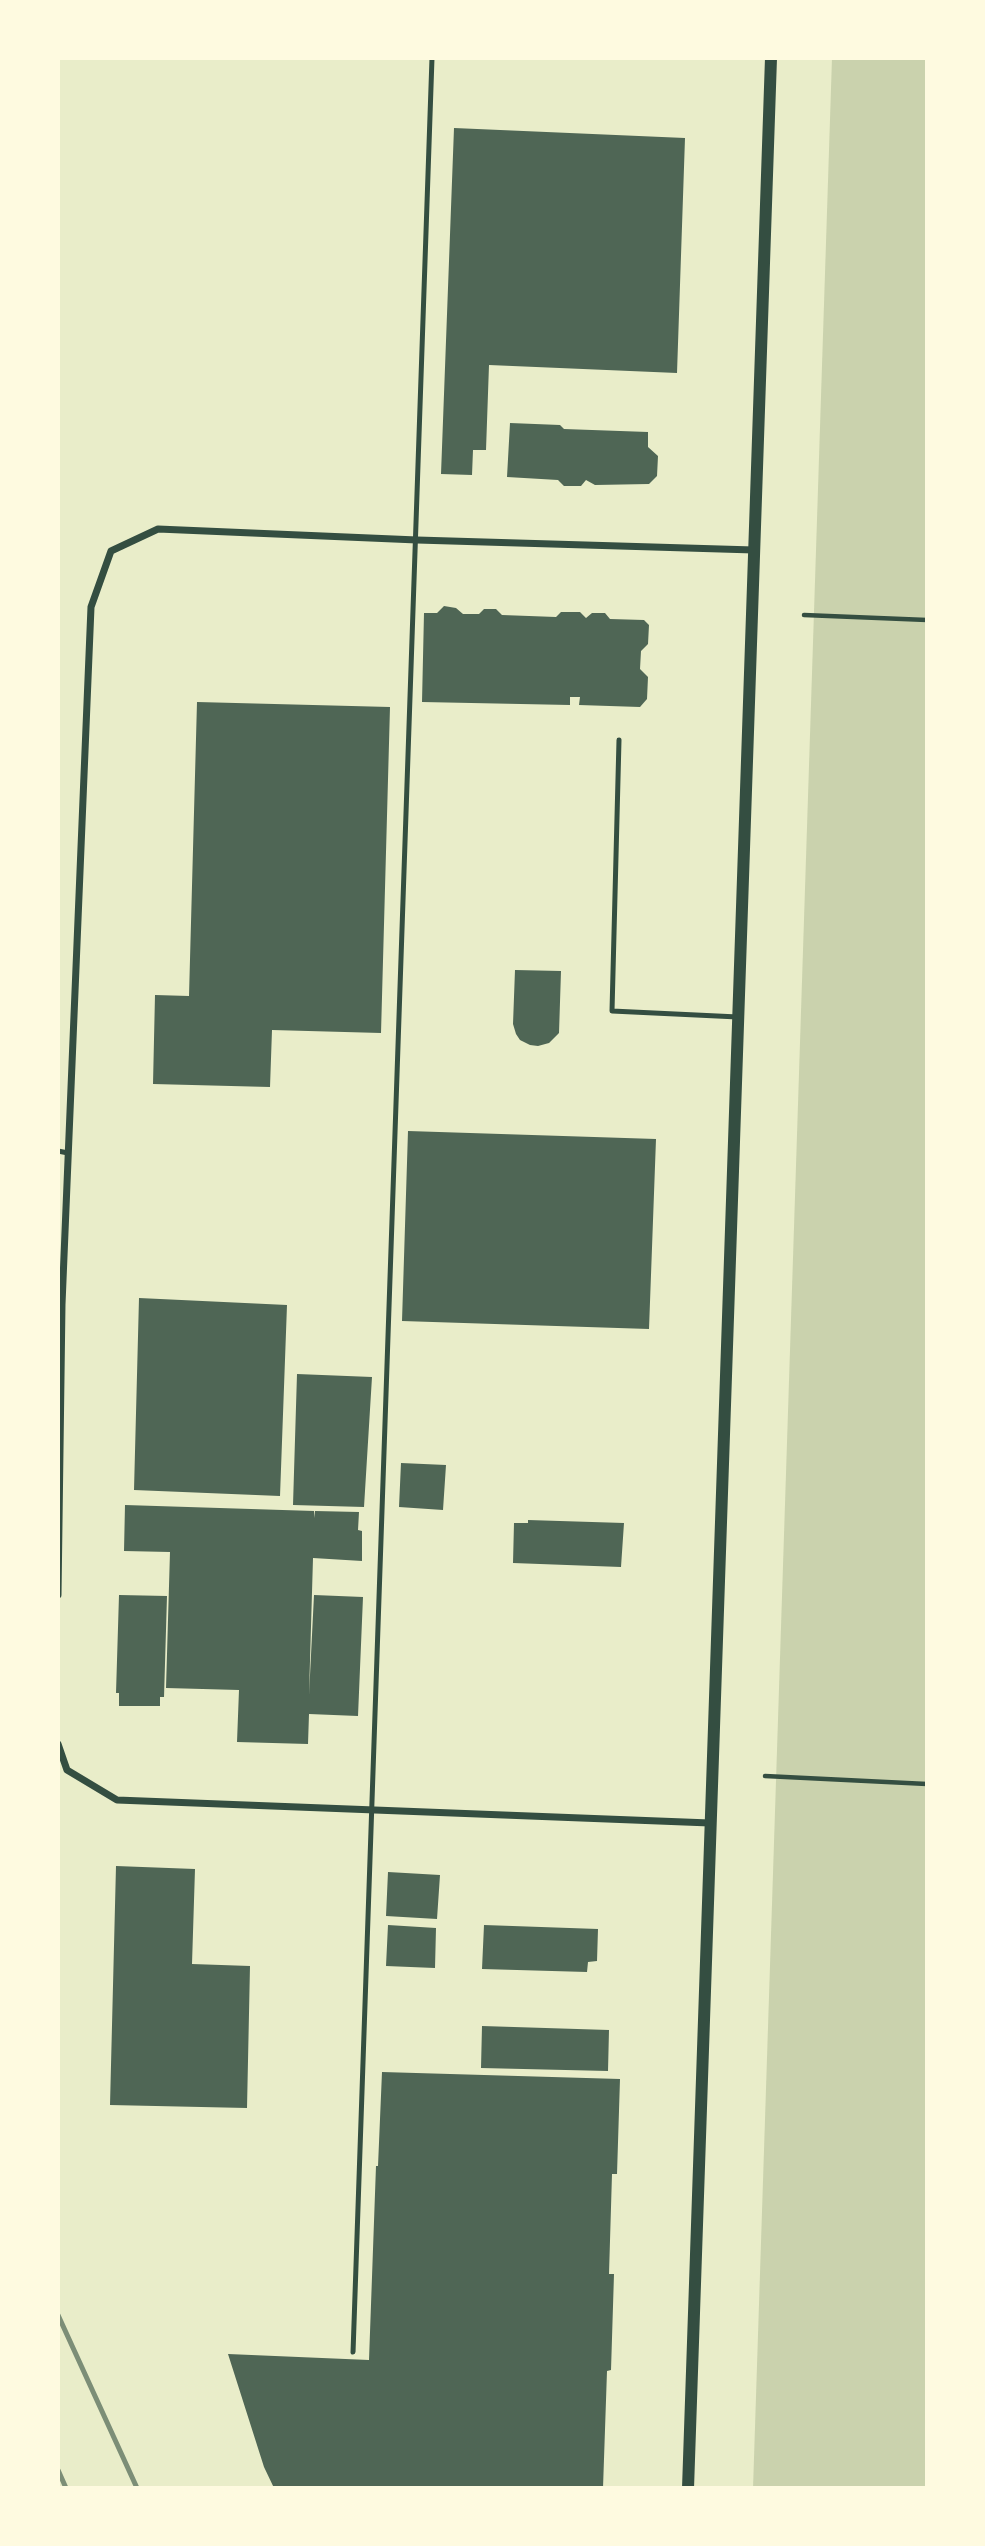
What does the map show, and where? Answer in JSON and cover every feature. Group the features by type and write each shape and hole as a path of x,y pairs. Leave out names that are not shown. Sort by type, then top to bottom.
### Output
{"street":[{"path":"688,2488 771,58"},
{"path":"58,1595 62,1304 91,607 111,551 158,529 754,550"},
{"path":"58,1744 68,1770 117,1800 710,1823"}],"lane":[{"path":"353,2352 432,58"},
{"path":"619,740 612,1011 738,1017"},
{"path":"58,1151 68,1153"}],"path":[{"path":"804,615 927,620"},
{"path":"765,1776 927,1784"}],"green space":[{"path":"832,58 927,58 925,2488 753,2488"}],"building":[{"path":"454,128 685,138 677,373 489,365 486,450 473,450 472,475 441,474"},
{"path":"510,423 560,425 564,429 648,432 648,447 658,456 657,476 649,484 595,485 586,480 581,486 564,486 558,480 507,477"},
{"path":"444,606 456,608 463,614 479,614 484,609 496,609 502,615 556,617 561,612 580,612 586,618 592,613 605,613 610,619 644,620 649,625 648,644 641,651 640,669 648,677 647,699 640,707 579,705 580,697 570,697 570,705 422,702 424,613 437,613"},
{"path":"197,702 390,707 381,1033 272,1030 270,1087 153,1084 155,995 189,996"},
{"path":"515,970 561,971 559,1033 549,1043 530,1045 520,1040 516,1034 513,1024"},
{"path":"408,1131 656,1139 649,1329 402,1321"},
{"path":"139,1298 287,1305 280,1496 134,1490"},
{"path":"297,1374 372,1377 364,1507 293,1505"},
{"path":"401,1463 446,1465 443,1510 399,1507"},
{"path":"125,1505 314,1511 315,1518 315,1511 359,1512 362,1561 313,1558 309,1695 314,1595 363,1597 358,1716 309,1714 308,1744 237,1742 239,1690 166,1688 170,1552 124,1551"},
{"path":"528,1520 624,1523 621,1567 513,1563 514,1523 528,1523"},
{"path":"119,1595 167,1596 164,1697 160,1697 160,1706 119,1706 119,1693 116,1693"},
{"path":"116,1866 195,1869 192,1964 250,1966 247,2108 110,2105"},
{"path":"388,1872 440,1875 437,1919 386,1916"},
{"path":"388,1925 436,1928 435,1968 386,1966"},
{"path":"484,1925 598,1929 597,1961 588,1962 587,1972 482,1969"},
{"path":"482,2026 609,2030 608,2071 481,2068"},
{"path":"382,2072 620,2079 617,2174 612,2174 609,2274 614,2274 603,2488 274,2488 264,2467 228,2354 369,2360"}],"railway":[{"path":"58,2315 137,2488"},
{"path":"58,2470 66,2488"}]}
